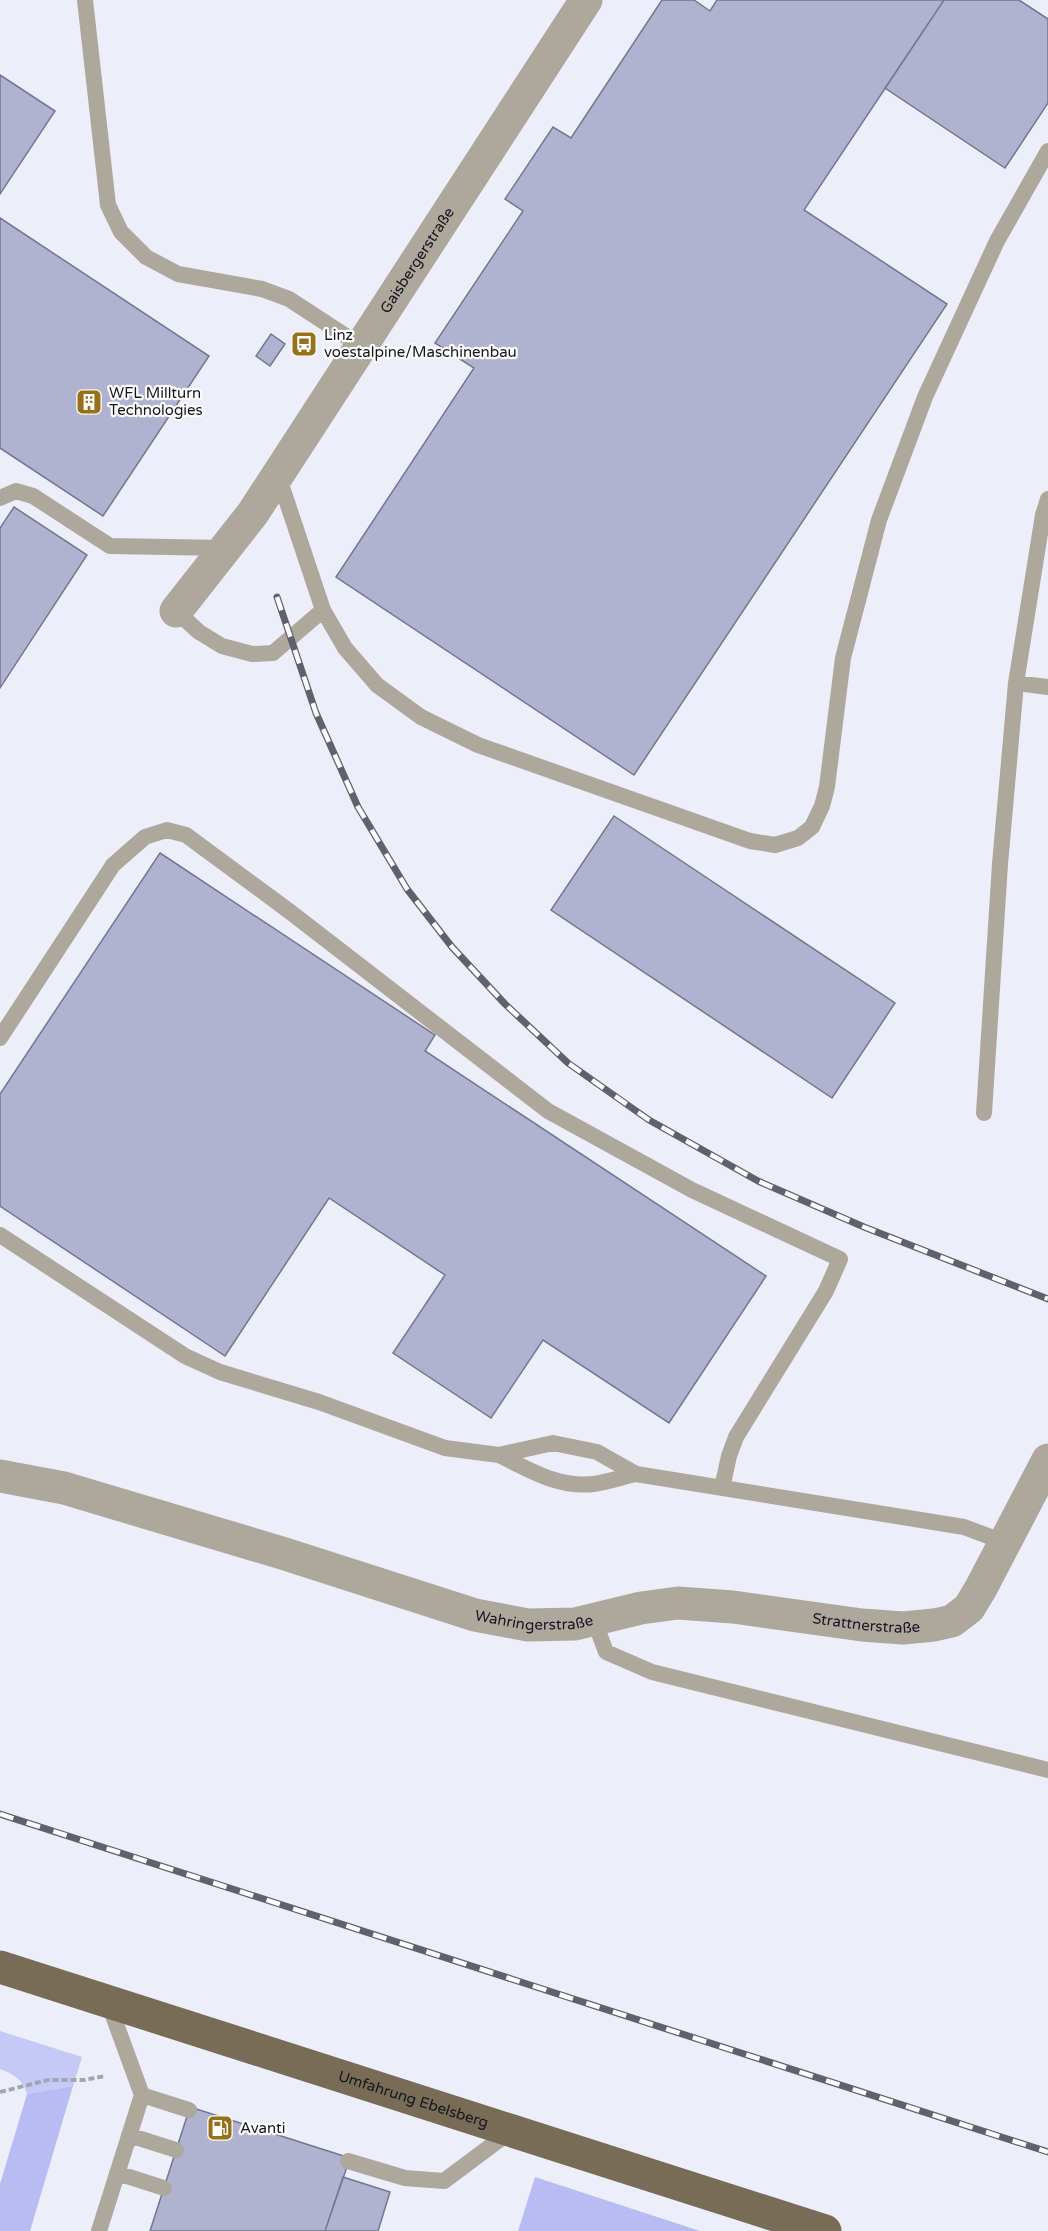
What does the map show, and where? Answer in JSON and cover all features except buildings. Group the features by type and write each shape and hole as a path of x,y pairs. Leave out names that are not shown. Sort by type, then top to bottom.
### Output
{"main road":[{"name":"Umfahrung Ebelsberg","path":"0,1967 825,2231"}],"street":[{"name":"Gaisbergerstraße","path":"225,548 253,513 586,0"},
{"path":"176,611 225,548"},
{"name":"Strattnerstraße","path":"594,1620 641,1608 678,1604 733,1607 862,1625 903,1628 952,1621 969,1608 981,1588 1048,1460"},
{"name":"Wahringerstraße","path":"0,1476 64,1488 475,1615 528,1625 575,1624 594,1620"}],"lane":[{"path":"86,0 108,205 121,232 146,257 178,274 262,289 289,299 361,346"},
{"path":"278,474 323,610 345,648 377,685 421,717 478,745 750,841 775,846 798,838 812,827 822,806 827,787 843,658 879,520 925,397 997,241 1048,151"},
{"path":"0,498 16,491 33,496 110,546 225,548"},
{"path":"984,1113 999,876 1016,683 1043,515 1048,499"},
{"path":"176,611 199,632 222,646 252,654 273,653 323,610"},
{"path":"1016,683 1048,687"},
{"path":"0,1038 113,865 145,837 167,830 186,835 289,911 548,1111 692,1190 840,1259 826,1291 736,1437 722,1488"},
{"path":"0,1235 185,1356 220,1372 319,1402 446,1448 499,1455 545,1478 566,1484 594,1484 636,1474"},
{"path":"499,1455 553,1443 562,1444 597,1452 636,1474 964,1527 1004,1542"},
{"name":"Wahringerstraße","path":"594,1620 606,1652 652,1672 1048,1770"},
{"path":"99,2231 142,2095 108,2001"},
{"path":"142,2095 189,2110"},
{"path":"348,2161 405,2178 444,2181 511,2130"},
{"path":"129,2135 176,2150"},
{"path":"117,2173 164,2188"}],"path":[{"path":"0,2092 48,2080 84,2080 133,2071"}],"shaded area":[{"path":"0,2031 82,2057 73,2086 27,2094 17,2078 0,2069"},
{"path":"73,2086 30,2231 0,2231 0,2184 27,2094"},
{"path":"535,2177 700,2231 518,2231"}],"railway":[{"path":"277,597 316,713 358,807 407,889 452,947 505,1004 568,1063 649,1120 758,1181 864,1227 1048,1299"},
{"path":"0,1814 1048,2152"}],"place":[{"name":"Linz voestalpine/Maschinenbau","path":"304,344"},
{"name":"WFL Millturn Technologies","path":"89,402"},
{"name":"Avanti","path":"220,2128"}]}
